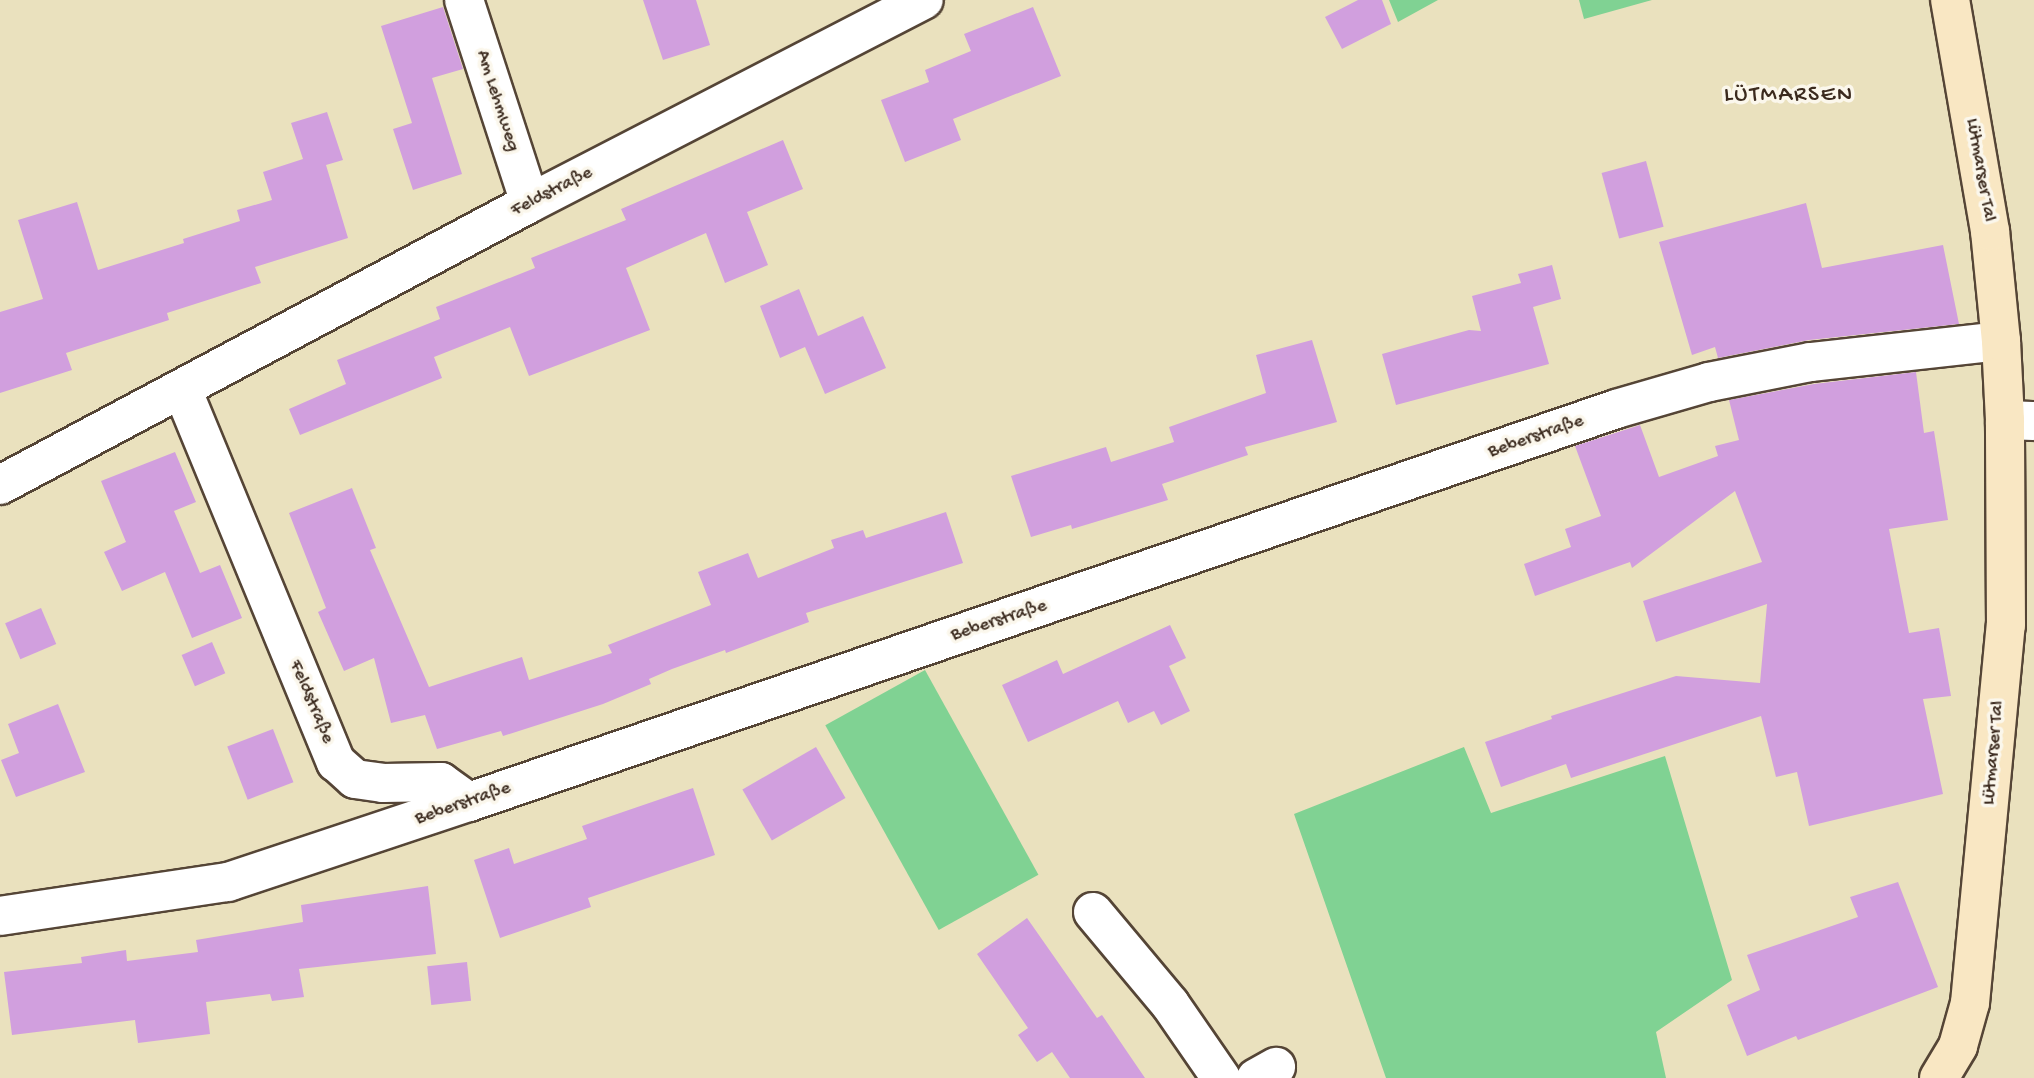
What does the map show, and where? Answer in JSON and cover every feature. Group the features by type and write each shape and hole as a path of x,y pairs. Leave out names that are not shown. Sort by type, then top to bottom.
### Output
{"main road":[{"name":"Lütmarser Tal","path":"1939,1078 1958,1045 1970,1003 2006,625 2020,420 2001,341 1990,231 1950,0"}],"street":[{"name":"Am Lehmweg","path":"464,0 530,203"},
{"name":"Feldstraße","path":"0,485 530,203 924,0"},
{"name":"Beberstraße","path":"0,915 228,882 1616,409 1709,382 1811,362 2001,341"},
{"name":"Feldstraße","path":"183,390 337,762 355,779 383,783 441,782 469,802"},
{"path":"1093,912 1170,1004 1221,1078"}],"green space":[{"path":"1389,0 1438,0 1398,22"},
{"path":"1579,0 1652,0 1584,19"},
{"path":"925,670 1038,875 939,930 825,725"},
{"path":"1464,747 1491,813 1665,756 1732,980 1656,1032 1666,1078 1386,1078 1294,814"}],"building":[{"path":"643,0 696,0 710,45 663,60"},
{"path":"1358,0 1382,0 1391,24 1342,49 1325,17"},
{"path":"443,7 463,69 432,78 462,174 413,190 393,129 412,123 381,26"},
{"path":"1033,7 1061,76 953,119 961,140 905,162 881,100 929,82 925,70 971,51 964,34"},
{"path":"327,112 343,160 326,165 348,238 255,267 261,283 167,313 169,320 66,353 72,370 0,393 0,312 43,299 18,220 77,202 98,270 184,243 183,239 240,221 237,210 272,200 263,172 303,159 291,123"},
{"path":"783,140 803,189 747,212 768,265 725,283 706,233 626,268 650,330 529,376 510,327 434,357 442,378 300,435 289,409 346,384 337,360 440,319 436,307 535,268 531,258 626,220 621,209"},
{"path":"1646,161 1664,227 1619,239 1602,173"},
{"path":"1806,203 1822,268 1943,245 1959,324 1809,340 1718,358 1715,347 1692,355 1659,242"},
{"path":"1552,265 1561,299 1533,307 1549,364 1396,405 1382,354 1469,330 1481,331 1472,296 1521,283 1518,274"},
{"path":"799,289 818,336 863,316 886,368 825,394 805,347 780,358 760,306"},
{"path":"1312,340 1337,422 1245,447 1248,455 1162,484 1168,500 1072,529 1071,525 1031,537 1011,476 1106,447 1111,462 1174,442 1169,427 1266,393 1256,355"},
{"path":"1916,372 1924,433 1934,431 1948,520 1889,529 1909,633 1939,628 1951,696 1923,699 1943,794 1809,826 1797,772 1776,777 1761,716 1571,778 1566,764 1501,787 1485,742 1552,719 1551,716 1676,676 1760,683 1767,604 1656,642 1643,601 1762,562 1735,491 1632,568 1630,562 1535,596 1524,564 1571,547 1565,529 1601,516 1575,446 1640,425 1659,477 1718,456 1715,446 1739,440 1729,400 1814,384"},
{"path":"175,452 196,502 174,511 200,573 220,565 242,618 192,638 165,572 122,591 104,552 126,542 101,481"},
{"path":"352,488 376,548 370,550 429,687 522,657 529,680 612,653 608,645 711,605 698,572 748,553 758,578 834,548 831,540 863,530 866,538 946,512 963,563 806,613 809,622 726,653 725,650 672,669 649,679 651,684 603,704 503,736 501,731 437,749 425,715 391,723 374,658 344,671 318,612 326,608 289,513"},
{"path":"41,608 56,644 20,659 5,623"},
{"path":"1170,625 1186,658 1169,666 1190,711 1161,725 1154,711 1128,723 1118,701 1028,742 1002,685 1057,660 1063,674"},
{"path":"212,642 225,673 195,686 182,655"},
{"path":"58,704 85,772 16,797 1,760 19,753 8,724"},
{"path":"273,729 293,782 248,800 227,747"},
{"path":"816,747 846,798 772,841 742,790"},
{"path":"693,788 715,855 588,898 591,907 500,938 474,860 509,848 514,864 587,839 582,826"},
{"path":"1898,882 1938,987 1798,1040 1796,1036 1747,1056 1727,1005 1760,990 1747,955 1858,917 1850,897"},
{"path":"428,886 436,954 299,969 304,997 272,1001 270,994 206,1002 210,1034 138,1043 135,1020 12,1035 4,972 82,963 81,957 126,950 127,961 198,952 196,940 303,922 301,905"},
{"path":"1027,918 1097,1018 1102,1015 1145,1078 1070,1078 1052,1052 1037,1062 1018,1035 1028,1028 977,954"},
{"path":"467,962 471,1001 431,1005 427,966"}],"district":[{"name":"LÜTMARSEN","path":"1789,96"}]}
